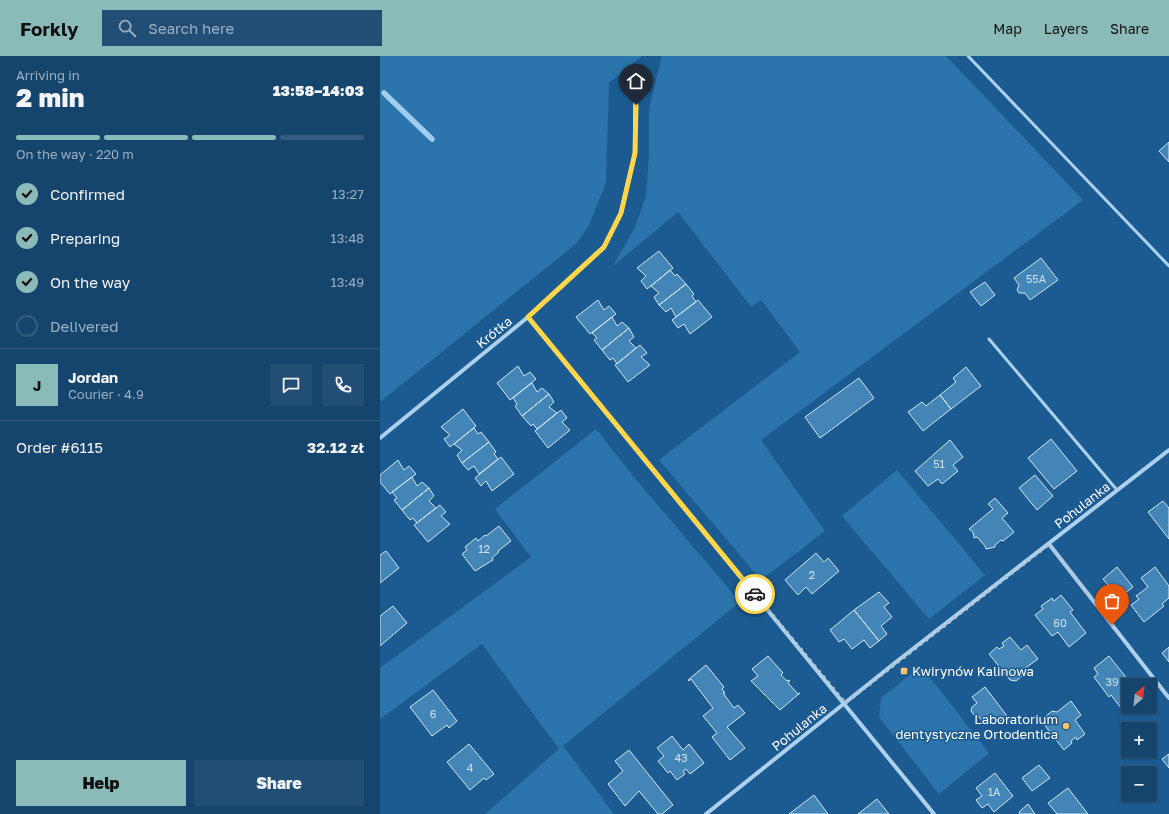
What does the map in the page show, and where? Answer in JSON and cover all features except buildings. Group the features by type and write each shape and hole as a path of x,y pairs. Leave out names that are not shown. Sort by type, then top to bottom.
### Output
{"street":[{"name":"Krótka","path":"380,438 528,317 604,247 621,213 635,153 635,93"},
{"path":"528,317 845,703 934,814"},
{"name":"Pohulanka","path":"706,814 845,703 1169,450"},
{"path":"1049,544 1169,698"}],"lane":[{"path":"968,56 1169,266"},
{"path":"989,339 1117,490"}],"shaded area":[{"path":"380,56 642,56 609,83 606,183 589,225 577,243 380,402"},
{"path":"662,56 946,56 1083,200 761,440 825,531 761,580 659,460 800,352 761,300 751,307 678,212 613,266 635,227 646,196 649,155 649,108"},
{"path":"596,429 634,477 740,602 563,746 614,814 485,814 559,749 482,644 380,719 380,668 531,557 495,509"},
{"path":"897,470 985,575 929,619 842,516"},
{"path":"921,666 989,753 939,794 879,717 881,698"}],"waterway":[{"path":"384,93 432,139"}],"way so far":[{"path":"755,594 845,703 1049,544 1112,625"}],"place":[{"name":"Kwirynów Kalinowa","path":"904,671"},
{"name":"Laboratorium dentystyczne Ortodentica","path":"1066,726"}],"route":[{"path":"636,105 635,153 621,213 604,247 528,317 755,594"}]}
